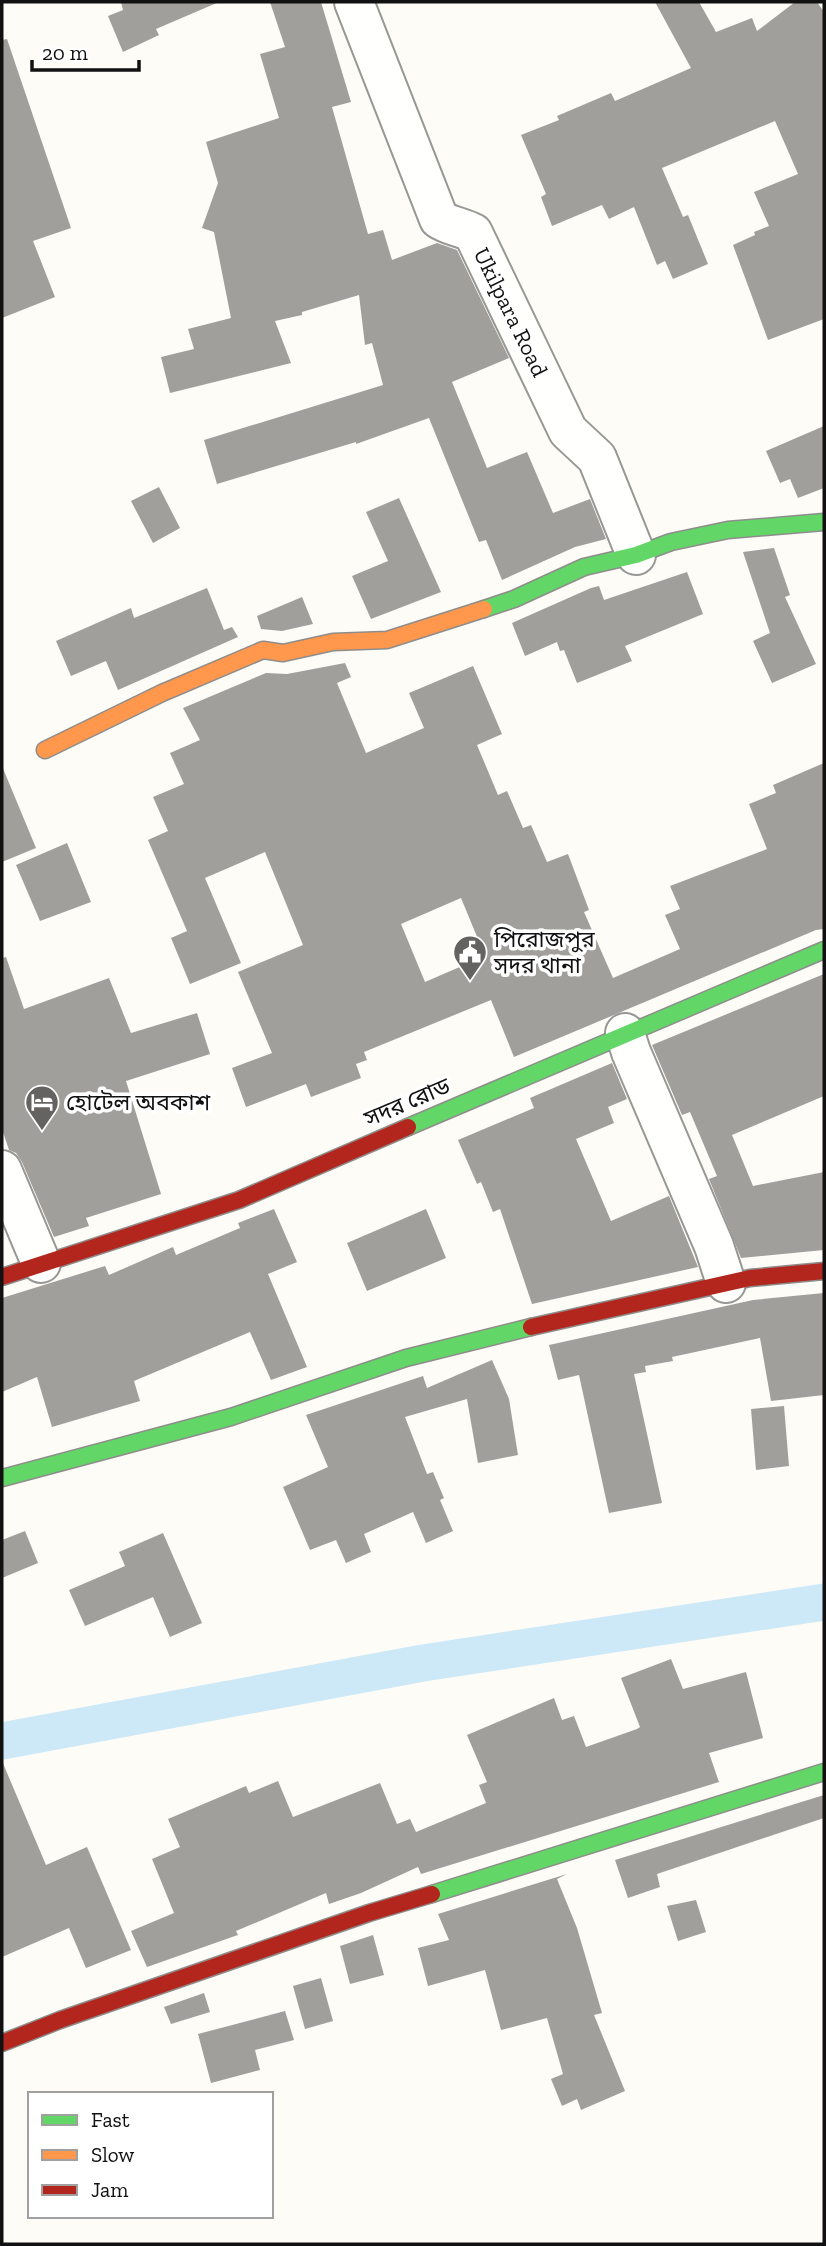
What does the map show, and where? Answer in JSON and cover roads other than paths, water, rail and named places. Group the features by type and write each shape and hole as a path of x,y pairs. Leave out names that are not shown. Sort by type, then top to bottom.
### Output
{"street":[{"name":"Ukilpara Road","path":"354,2 439,219 447,225 459,226 473,233 568,430 597,458 636,555"},
{"path":"45,750 162,693 263,650 284,653 333,642 387,640 514,599 584,567 636,555 671,542 728,530 824,522"},
{"name":"সদর রোড","path":"2,1277 239,1200 625,1032 824,950"},
{"path":"625,1032 636,1064 714,1246 726,1283"},
{"path":"2,1170 41,1263"},
{"path":"2,1478 231,1417 406,1358 750,1278 824,1271"},
{"path":"2,2043 60,2020 369,1913 824,1772"}],"waterway":[{"path":"2,1741 423,1663 824,1602"}],"place":[{"name":"পিরোজপুর সদর থানা","path":"470,982"},
{"name":"হোটেল অবকাশ","path":"42,1132"}]}
